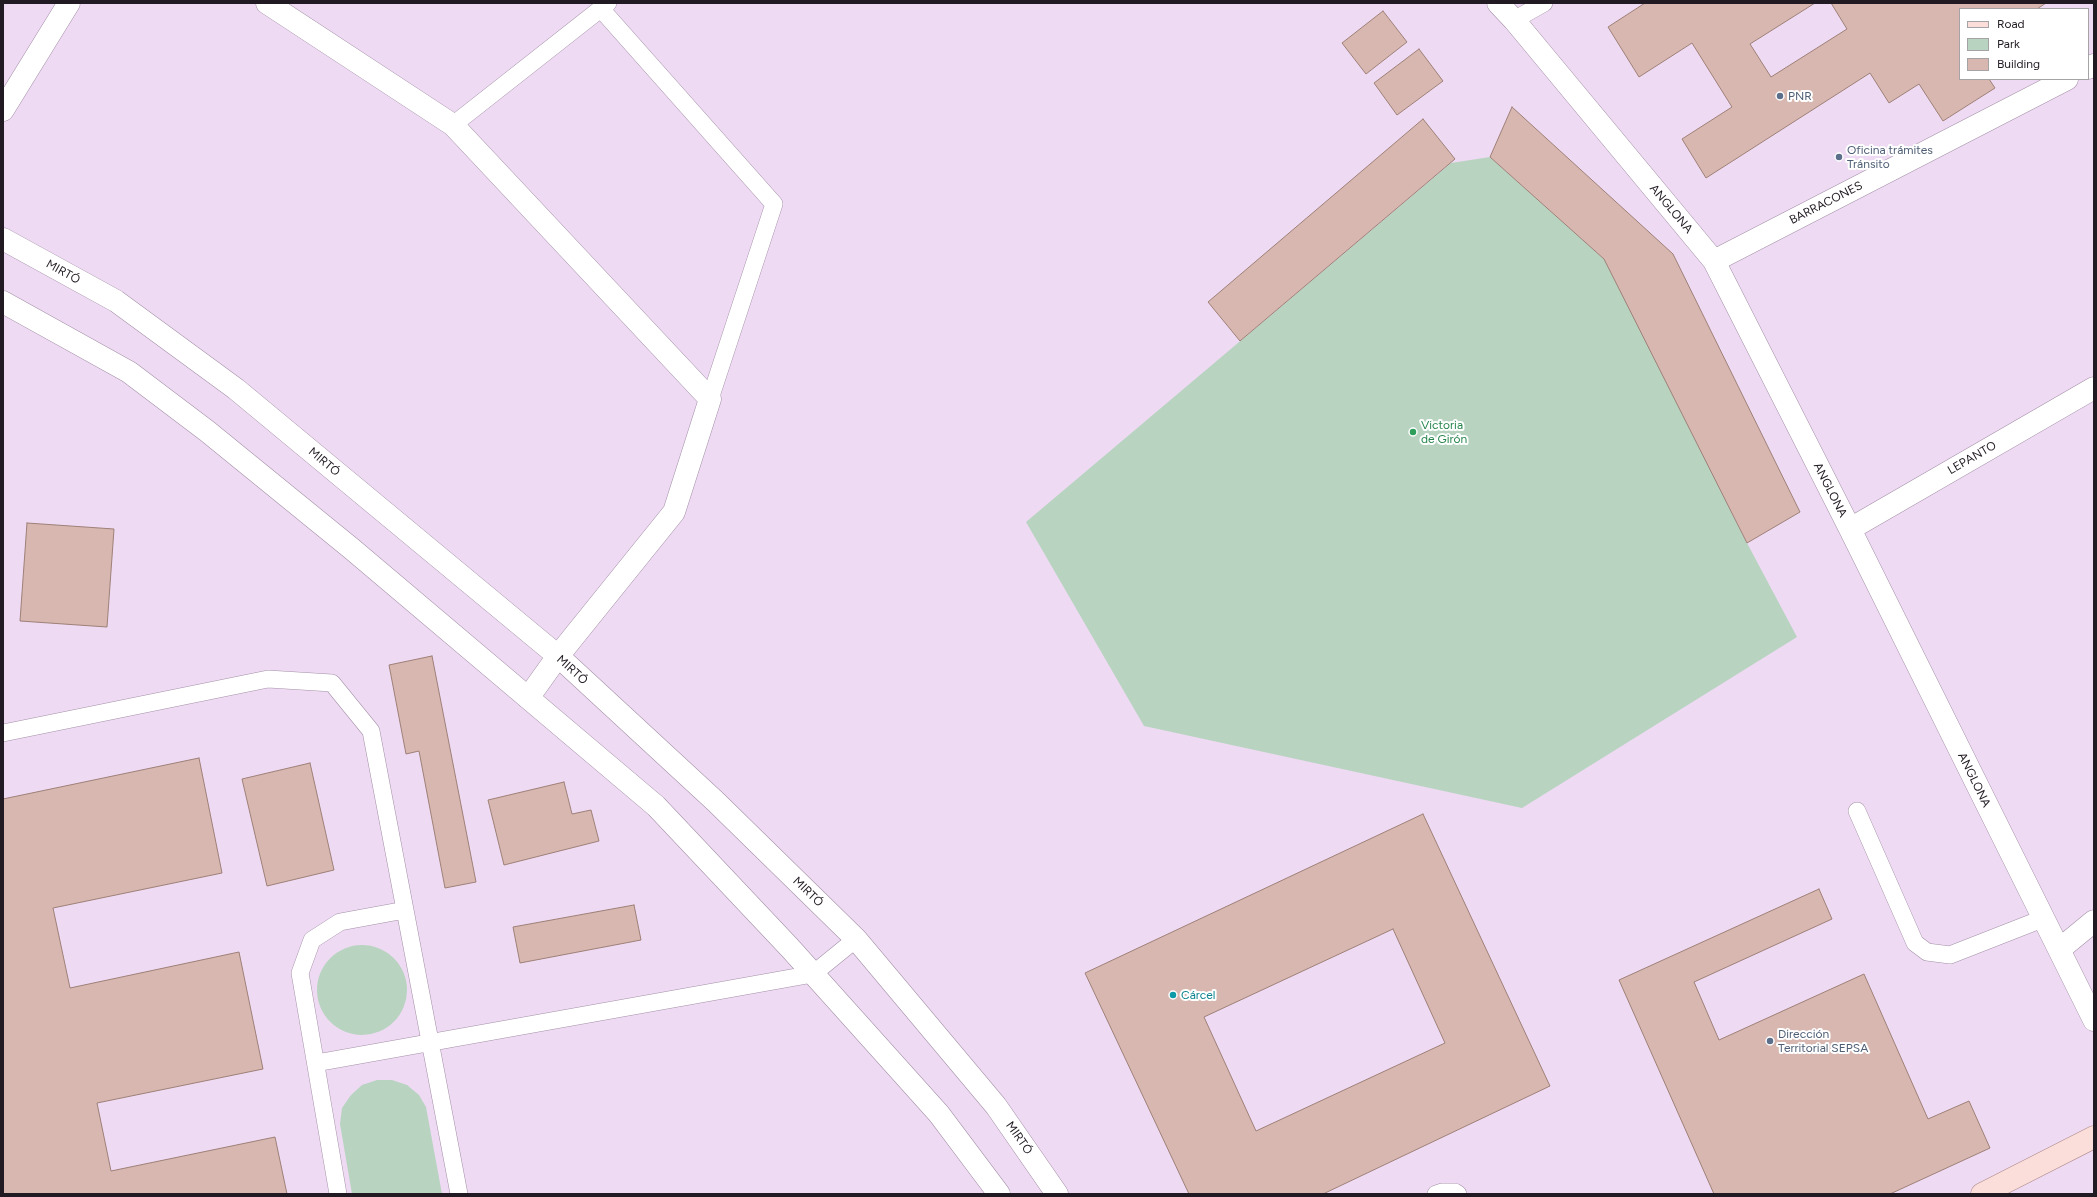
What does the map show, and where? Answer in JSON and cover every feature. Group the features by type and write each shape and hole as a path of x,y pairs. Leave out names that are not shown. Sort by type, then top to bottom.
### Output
{"main road":[{"path":"1982,1194 2094,1137"}],"street":[{"path":"3,110 69,3"},
{"path":"267,3 453,125 710,399 674,512 558,656 528,698"},
{"name":"ANGLONA","path":"1498,3 1514,20 1714,261 1850,528 2042,918 2060,949 2094,1020"},
{"name":"BARRACONES","path":"1714,261 2065,80"},
{"name":"MIRTÓ","path":"3,239 116,301 236,389 558,656 715,801 856,939 996,1106 1057,1194"},
{"path":"3,302 129,372 207,431 352,549 656,806 813,974 939,1114 999,1194"},
{"name":"LEPANTO","path":"1850,528 2094,388"},
{"path":"2060,949 2094,921"}],"lane":[{"path":"1514,20 1544,3"},
{"path":"453,125 605,6 774,204 710,399"},
{"path":"3,733 268,679 332,682 371,731 459,1194"},
{"path":"1857,811 1915,943 1927,952 1950,955 2042,918"},
{"path":"338,1194 300,973 312,940 340,922 405,910"},
{"path":"316,1063 813,974 856,939"},
{"path":"1436,1194 1442,1192 1455,1192 1458,1194"}],"green space":[{"name":"Victoria de Girón","path":"1490,157 1609,263 1747,543 1797,637 1522,808 1144,726 1026,522 1451,163"},
{"path":"362,945 379,948 394,958 404,973 407,990 404,1007 394,1022 379,1032 362,1035 345,1032 330,1022 320,1007 317,990 320,973 330,958 345,948"},
{"path":"377,1080 392,1080 407,1085 419,1095 426,1107 442,1194 352,1194 340,1124 342,1108 351,1095 362,1085"}],"building":[{"name":"PNR","path":"1645,3 1815,3 1750,44 1771,77 1847,29 1831,3 2046,3 2038,8 1959,8 1959,80 1990,80 1995,88 1943,121 1919,84 1889,103 1870,73 1706,178 1682,139 1732,107 1692,43 1639,77 1608,27"},
{"path":"1383,11 1407,42 1366,74 1342,43"},
{"path":"1419,49 1443,81 1397,115 1374,83"},
{"path":"1512,107 1673,254 1800,512 1747,543 1604,259 1490,157"},
{"path":"1423,119 1455,159 1240,341 1208,302"},
{"path":"27,523 114,529 107,627 20,621"},
{"path":"432,656 476,882 445,888 419,751 406,754 389,665"},
{"path":"199,758 222,873 53,908 70,988 239,952 263,1069 97,1103 111,1171 275,1137 287,1194 3,1194 3,799"},
{"path":"310,763 334,870 267,886 242,779"},
{"path":"564,782 572,814 591,810 599,841 504,865 488,800"},
{"name":"Cárcel","path":"1423,814 1550,1086 1323,1194 1189,1194 1085,973","holes":["1393,929 1445,1043 1256,1131 1204,1017"]},
{"name":"Dirección Territorial SEPSA","path":"1819,889 1832,919 1694,982 1719,1040 1864,974 1928,1119 1969,1101 1990,1148 1890,1194 1714,1194 1619,980"},
{"path":"634,905 641,940 520,963 513,927"}],"place":[{"name":"PNR","path":"1780,96"},
{"name":"Oficina trámites Tránsito","path":"1839,157"},
{"name":"Victoria de Girón","path":"1413,432"},
{"name":"Cárcel","path":"1173,995"},
{"name":"Dirección Territorial SEPSA","path":"1770,1041"}]}
